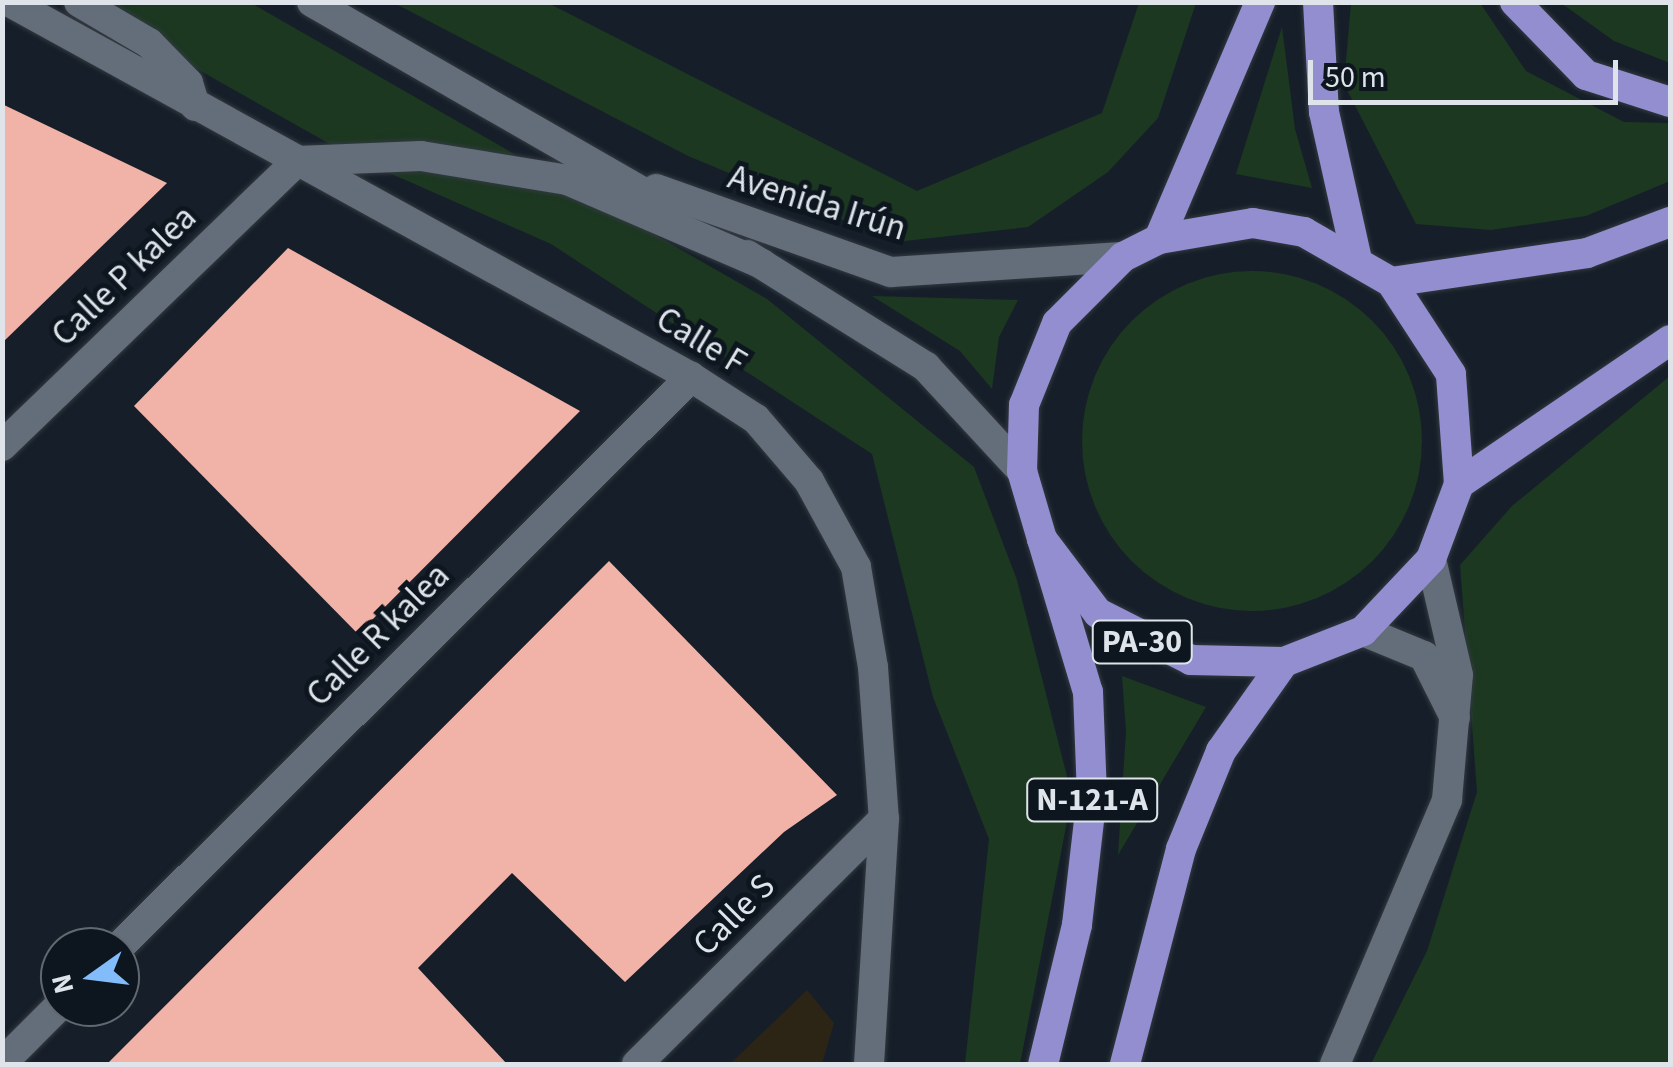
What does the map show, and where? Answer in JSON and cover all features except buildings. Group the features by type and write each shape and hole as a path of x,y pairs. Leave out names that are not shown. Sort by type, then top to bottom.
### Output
{"highway":[{"path":"1159,239 1260,2"},
{"path":"1318,2 1324,112 1356,255"},
{"path":"1515,2 1586,75 1670,102"},
{"path":"1391,282 1587,253 1670,222"},
{"name":"PA-30","path":"1253,223 1356,255 1391,282 1451,374 1460,484 1431,559 1363,631 1284,662 1191,660 1143,642 1098,613 1042,538 1022,470 1024,406 1057,323 1123,257 1159,239 1253,223"},
{"path":"1460,484 1670,340"},
{"name":"N-121-A","path":"1042,538 1088,692 1092,795 1077,925 1043,1064"},
{"name":"N-121-A","path":"1125,1064 1181,849 1222,751 1284,662"}],"street":[{"name":"Calle F","path":"10,2 691,377 756,419 809,481 856,567 884,819 868,1064"},
{"path":"79,2 149,43 188,83 196,106"},
{"name":"Avenida Irún","path":"312,2 615,173 926,367 1022,470"},
{"name":"Avenida Irún","path":"297,160 421,156 548,176 762,264"},
{"name":"Calle P kalea","path":"2,446 297,160"},
{"name":"Avenida Irún","path":"615,173 891,272 1123,257"},
{"name":"Calle R kalea","path":"139,927 691,377"},
{"path":"1334,1064 1426,860 1458,725 1458,676 1431,559"},
{"path":"1363,631 1424,656 1458,725"},
{"name":"Calle S","path":"638,1064 884,819"},
{"path":"2,1063 40,1026"}],"shaded area":[{"path":"807,990 834,1023 822,1064 730,1064"}],"green space":[{"path":"80,3 251,3 767,299 974,467 1017,580 1072,796 1020,1064 965,1064 989,839 933,697 872,454 551,244 353,157"},
{"path":"394,3 548,3 917,191 1102,113 1139,3 1196,3 1158,118 1108,172 1028,227 896,242 688,156"},
{"path":"1351,3 1480,3 1526,71 1624,122 1670,123 1670,181 1586,216 1491,230 1416,224 1344,84"},
{"path":"1561,3 1670,3 1670,63 1614,41"},
{"path":"1282,27 1295,129 1312,188 1236,174"},
{"path":"1252,271 1301,278 1332,291 1360,309 1384,333 1415,392 1422,441 1415,490 1402,521 1384,549 1360,573 1301,604 1252,611 1203,604 1172,591 1144,573 1120,549 1089,490 1082,441 1089,392 1102,361 1120,333 1144,309 1203,278"},
{"path":"872,296 1018,300 999,337 992,389 960,351"},
{"path":"1670,376 1670,1064 1371,1064 1427,951 1477,792 1460,565 1512,506"},
{"path":"1122,676 1206,707 1118,855 1126,732"}]}
